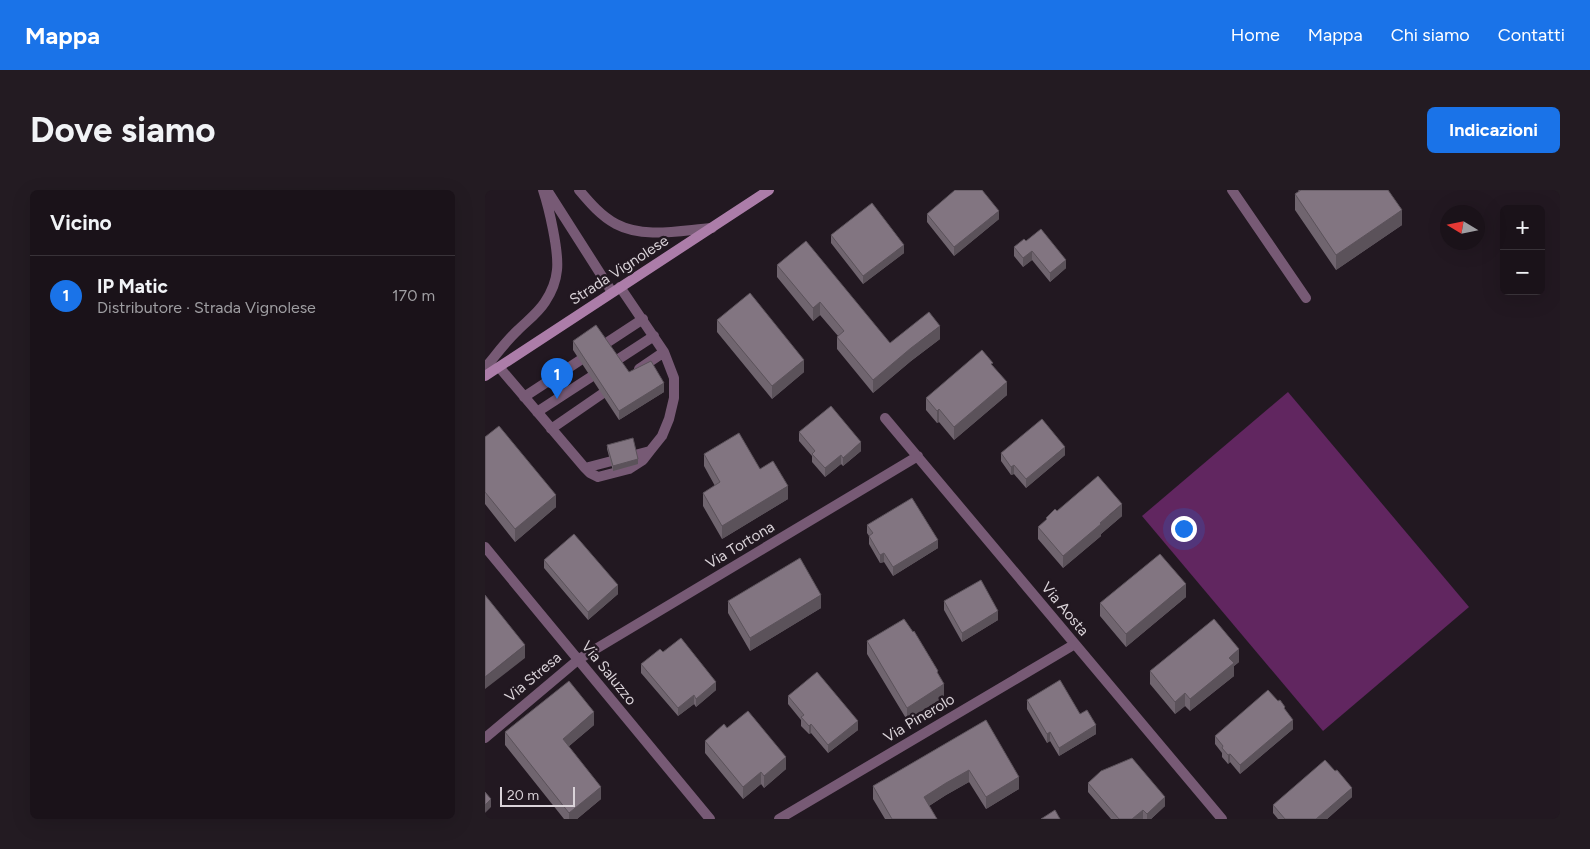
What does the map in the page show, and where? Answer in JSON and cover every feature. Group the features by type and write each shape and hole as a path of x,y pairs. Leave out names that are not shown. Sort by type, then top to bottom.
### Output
{"main road":[{"name":"Strada Vignolese","path":"485,376 769,190"}],"street":[{"path":"485,368 517,331 544,304 554,282 557,269 555,251 551,220 543,190"},
{"path":"499,368 585,468 598,477 637,465 662,436 669,420 674,398 673,378 664,352 643,319 616,289 547,190"},
{"path":"579,190 605,216 625,228 647,232 663,232 712,228"},
{"path":"1232,190 1306,298"},
{"path":"524,397 643,319"},
{"path":"537,412 654,336"},
{"path":"551,429 664,352"},
{"name":"Via Aosta","path":"885,418 1075,644 1216,817"},
{"name":"Via Tortona","path":"579,659 918,456"},
{"name":"Via Saluzzo","path":"485,547 710,819"},
{"name":"Via Pinerolo","path":"779,819 1075,644"},
{"name":"Via Stresa","path":"485,738 579,659"}],"shaded area":[{"path":"1288,392 1469,607 1323,731 1142,516"}],"building":[{"path":"955,190 982,190 999,211 954,247 927,214"},
{"path":"1301,190 1388,190 1402,210 1336,255 1295,194"},
{"path":"872,203 904,245 863,276 831,235"},
{"path":"1041,229 1066,260 1050,273 1032,251 1023,258 1014,247 1024,239 1026,241"},
{"path":"806,241 890,343 929,312 940,326 873,380 837,337 844,331 820,302 813,308 777,265"},
{"path":"750,293 804,360 772,386 717,320"},
{"path":"596,325 629,372 651,361 664,383 619,411 573,341"},
{"path":"982,350 993,363 991,364 1007,382 954,427 939,409 937,411 926,398"},
{"path":"831,406 861,442 843,458 841,455 825,468 812,454 815,451 799,432"},
{"path":"1042,419 1065,447 1026,479 1014,465 1011,467 1001,453"},
{"path":"499,426 556,495 515,529 485,492 485,437"},
{"path":"739,433 760,469 773,461 788,486 722,526 703,493 720,482 704,454"},
{"path":"633,438 638,459 613,466 607,445"},
{"path":"1098,476 1122,504 1063,556 1038,527 1055,509 1057,511"},
{"path":"912,498 938,540 893,567 884,553 880,555 869,536 873,533 867,525"},
{"path":"574,534 618,585 588,612 544,560"},
{"path":"1160,554 1186,584 1126,634 1100,603"},
{"path":"800,558 821,595 750,638 728,601"},
{"path":"981,580 998,611 962,633 944,601"},
{"path":"485,595 525,645 485,677"},
{"path":"904,619 914,631 944,684 907,708 867,641"},
{"path":"1214,619 1239,649 1229,658 1234,663 1190,699 1185,693 1175,702 1150,671"},
{"path":"681,638 716,682 696,699 694,695 678,708 641,664 660,649 663,652"},
{"path":"817,672 858,721 828,745 811,724 809,726 801,717 804,715 788,696"},
{"path":"1060,680 1080,714 1087,710 1096,725 1059,748 1050,732 1047,734 1027,700"},
{"path":"569,681 594,712 563,739 601,787 569,813 505,732"},
{"path":"1268,690 1278,701 1280,700 1293,720 1240,765 1230,754 1228,755 1215,736"},
{"path":"748,711 786,757 764,776 761,772 743,787 705,741 724,724 727,728"},
{"path":"986,720 1019,777 986,797 969,770 924,797 937,819 892,819 873,786"},
{"path":"1132,758 1165,797 1147,814 1143,810 1132,819 1119,819 1088,783 1101,771"},
{"path":"1325,760 1335,771 1337,770 1352,788 1316,819 1285,819 1273,805"},
{"path":"485,792 491,799 485,805"},
{"path":"1055,810 1060,819 1041,819"}],"place":[{"name":"IP Matic","path":"557,399"}]}
